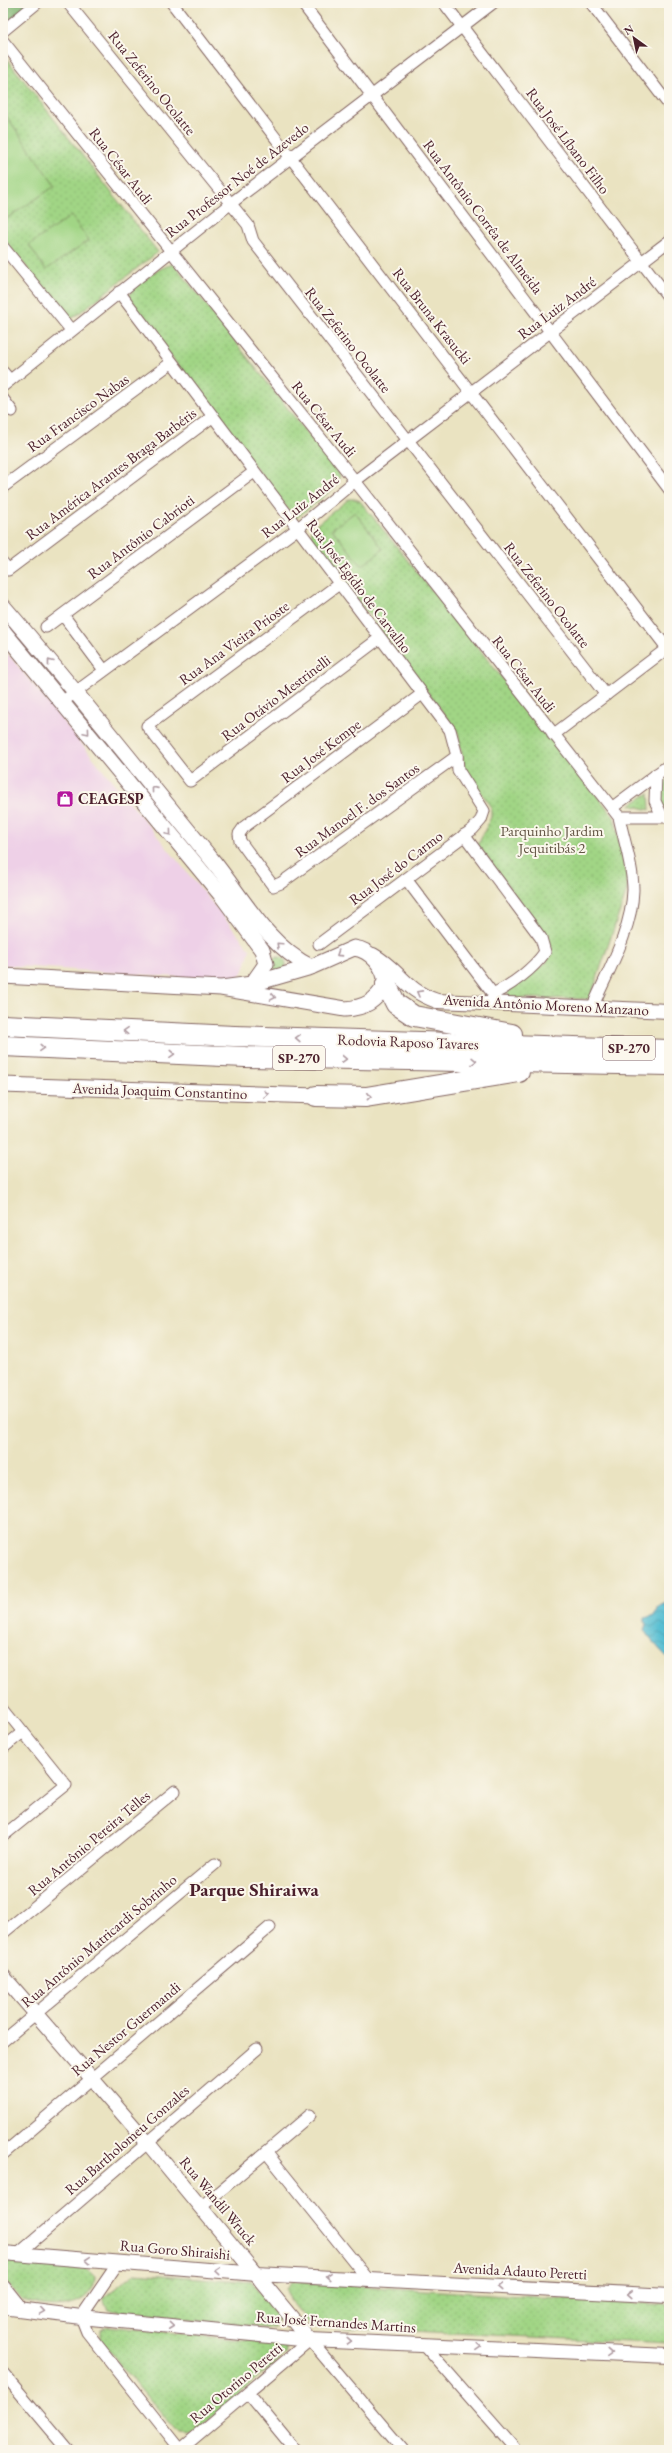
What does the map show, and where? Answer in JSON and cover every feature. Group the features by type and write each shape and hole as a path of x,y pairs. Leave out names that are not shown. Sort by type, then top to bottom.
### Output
{"highway":[{"path":"386,984 396,1004 414,1016 592,1056"},
{"name":"Rodovia Raposo Tavares","path":"3,1025 592,1056 669,1065"},
{"name":"Rodovia Raposo Tavares","path":"3,1046 245,1057 592,1056 669,1050"},
{"path":"316,1096 366,1097 592,1056"}],"main road":[{"path":"3,606 214,863 271,937 291,956 311,967"},
{"path":"3,631 222,896 262,950 266,964 252,984"},
{"name":"Avenida Antônio Moreno Manzano","path":"221,988 252,984 311,967 330,960 347,949 361,949 367,952"},
{"path":"367,952 380,967 386,984"},
{"name":"Avenida Antônio Moreno Manzano","path":"3,976 221,988 345,1009 356,1009 370,1003 386,984"},
{"name":"Avenida Joaquim Constantino","path":"3,1085 316,1096"}],"street":[{"path":"3,31 37,3"},
{"name":"Rua Zeferino Ocolatte","path":"68,3 248,225 253,241 606,695"},
{"name":"Rua Bruna Krasucki","path":"172,3 668,648"},
{"name":"Rua Antônio Corrêa de Almeida","path":"302,3 669,489"},
{"name":"Rua José Líbano Filho","path":"444,3 669,298"},
{"name":"Rua Professor Noé de Azevedo","path":"5,379 119,292 230,204 493,3"},
{"path":"591,3 669,105"},
{"name":"Rua César Audi","path":"3,41 355,481 553,736 613,807 619,817 632,876 632,905 619,944 592,1008"},
{"name":"Rua Luiz André","path":"62,702 297,529 355,481 669,241"},
{"path":"3,247 70,330"},
{"name":"Rua José Egídio de Carvalho","path":"119,292 171,363 450,730 457,756 458,770 484,811"},
{"name":"Rua Francisco Nabas","path":"3,487 171,363"},
{"path":"3,399 12,412"},
{"name":"Rua América Arantes Braga Barbéris","path":"6,567 212,417"},
{"name":"Rua Antônio Cabrioti","path":"46,627 254,472"},
{"name":"Rua Ana Vieira Prioste","path":"190,781 147,726 339,584"},
{"path":"63,615 104,670"},
{"name":"Rua Otávio Mestrinelli","path":"190,781 380,638"},
{"path":"553,736 668,648"},
{"name":"Rua José Kempe","path":"273,886 240,841 239,834 244,827 422,694"},
{"name":"Rua Manoel F. dos Santos","path":"273,886 281,883 457,756"},
{"path":"613,807 669,765"},
{"path":"656,774 655,802 666,816"},
{"name":"Rua José do Carmo","path":"319,944 464,835 481,820 484,811"},
{"path":"619,817 666,816"},
{"path":"406,879 496,999 503,989 538,962 546,952 541,938 464,835"},
{"name":"Avenida Antônio Moreno Manzano","path":"367,952 384,962 407,985 426,997 438,1001 496,999 592,1008 669,1011"},
{"path":"3,1707 66,1785 3,1836"},
{"path":"3,1748 23,1732"},
{"name":"Rua Antônio Pereira Telles","path":"3,1933 175,1791"},
{"name":"Rua Antônio Matricardi Sobrinho","path":"3,2041 215,1864"},
{"name":"Rua Nestor Guermandi","path":"3,2154 270,1927"},
{"name":"Rua Wandil Wruck","path":"3,1976 201,2207 403,2450"},
{"name":"Rua Bartholomeu Gonzales","path":"18,2254 146,2142 257,2049"},
{"path":"201,2207 310,2115"},
{"path":"266,2152 368,2279"},
{"name":"Rua Goro Shiraishi","path":"3,2253 257,2274 368,2279"},
{"path":"118,2263 81,2317 87,2332 180,2450"},
{"name":"Avenida Adauto Peretti","path":"368,2279 669,2296"},
{"path":"3,2287 19,2307"},
{"name":"Rua José Fernandes Martins","path":"3,2307 19,2307 81,2317 310,2340 669,2356"},
{"name":"Rua Otorino Peretti","path":"180,2450 310,2340"},
{"path":"424,2345 516,2450"},
{"path":"3,2373 68,2450"},
{"path":"248,2393 295,2450"}],"shaded area":[{"name":"CEAGESP","path":"3,648 250,949 244,970 235,981 3,965"}],"green space":[{"path":"3,3 31,3 3,25"},
{"path":"3,54 158,252 70,320 3,238"},
{"path":"3,111 55,186 3,221"},
{"path":"71,216 89,240 46,270 29,245"},
{"path":"174,264 340,475 335,488 295,519 127,299 135,288 147,277"},
{"name":"Parquinho Jardim Jequitibás 2","path":"349,499 360,501 614,817 627,877 627,890 590,999 512,998 508,995 508,991 547,962 550,949 548,941 478,845 491,817 491,806 465,771 458,732 311,538 312,528"},
{"path":"355,512 383,549 362,566 332,529"},
{"path":"669,778 669,812 662,804 660,795 662,786"},
{"path":"649,793 650,810 630,805"},
{"path":"279,957 284,959 286,964 284,969 279,971 274,969 272,964 274,959"},
{"path":"8,2258 86,2267 95,2276 93,2287 87,2296 79,2301 68,2304 57,2306 45,2305 24,2300 15,2293 3,2277 3,2261"},
{"path":"135,2273 252,2282 281,2314 274,2328 108,2310 103,2298"},
{"path":"293,2282 669,2305 669,2344 312,2326 289,2299 287,2289"},
{"path":"108,2326 288,2345 286,2354 191,2435 179,2434 100,2340 100,2330"}],"water":[{"path":"669,1602 669,1659 645,1630 647,1624 645,1618 654,1615 658,1610 658,1607"}],"place":[{"name":"CEAGESP","path":"65,799"}],"district":[{"name":"Parque Shiraiwa","path":"254,1889"}]}
